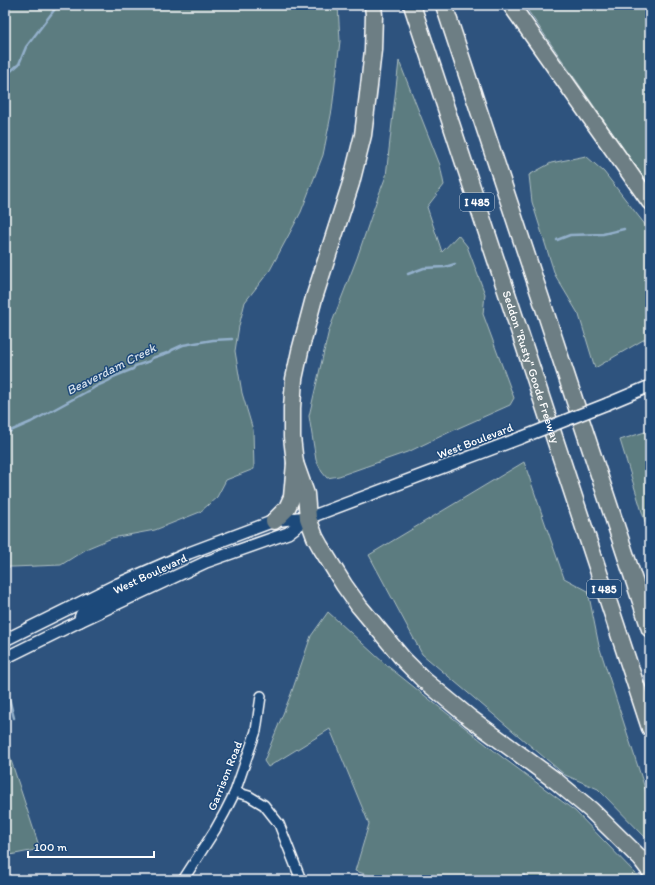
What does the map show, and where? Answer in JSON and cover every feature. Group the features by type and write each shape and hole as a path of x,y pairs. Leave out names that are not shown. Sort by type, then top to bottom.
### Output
{"highway":[{"path":"274,521 287,508 292,497 295,463 292,429 294,379 307,323 351,183 362,135 370,86 374,15 373,5"},
{"name":"Seddon \"Rusty\" Goode Freeway","path":"412,5 650,728"},
{"name":"I 485","path":"444,5 650,629"},
{"path":"511,5 650,202"},
{"path":"295,463 306,494 308,518 320,546 344,586 404,660 424,680 470,718 556,781 591,810 650,871"}],"street":[{"name":"West Boulevard","path":"8,656 206,562 288,533 308,518 523,437 650,386"},
{"name":"West Boulevard","path":"5,640 74,605 183,555 274,521 308,518"},
{"path":"80,621 80,615 91,606 152,577 183,555"},
{"path":"8,656 33,636 68,618 72,614 74,605"},
{"name":"Garrison Road","path":"183,880 215,830 235,792 256,731 261,696"},
{"path":"235,792 249,796 264,805 279,824 301,880"}],"green space":[{"path":"5,5 338,5 340,41 332,110 323,155 301,212 270,270 245,302 239,326 235,351 242,393 253,430 254,469 226,480 217,497 200,512 155,530 112,538 88,548 61,565 5,567"},
{"path":"524,5 650,5 650,187"},
{"path":"399,61 440,165 444,185 427,207 442,252 458,235 467,246 485,294 483,314 514,398 510,405 410,451 339,476 327,478 316,460 309,416 329,330 357,258 386,176"},
{"path":"586,156 604,172 650,231 650,336 595,368 579,315 555,275 532,202 529,175 551,163"},
{"path":"650,429 650,538 620,440"},
{"path":"524,462 564,578 588,591 599,646 650,804 650,842 598,789 565,775 422,654 369,555"},
{"path":"328,612 385,664 502,757 575,811 641,880 384,880 355,871 369,824 330,729 268,767 264,761 291,694 311,636"},
{"path":"5,742 40,849 5,856"}],"waterway":[{"path":"5,76 19,64 26,47 58,5"},
{"name":"Beaverdam Creek","path":"557,240 570,235 603,234 624,229"},
{"name":"Beaverdam Creek","path":"408,274 424,268 445,267 455,264"},
{"name":"Beaverdam Creek","path":"5,434 109,381 113,377 183,345 213,340 232,339"},
{"path":"5,688 14,718"},
{"path":"524,875 524,880"}]}
